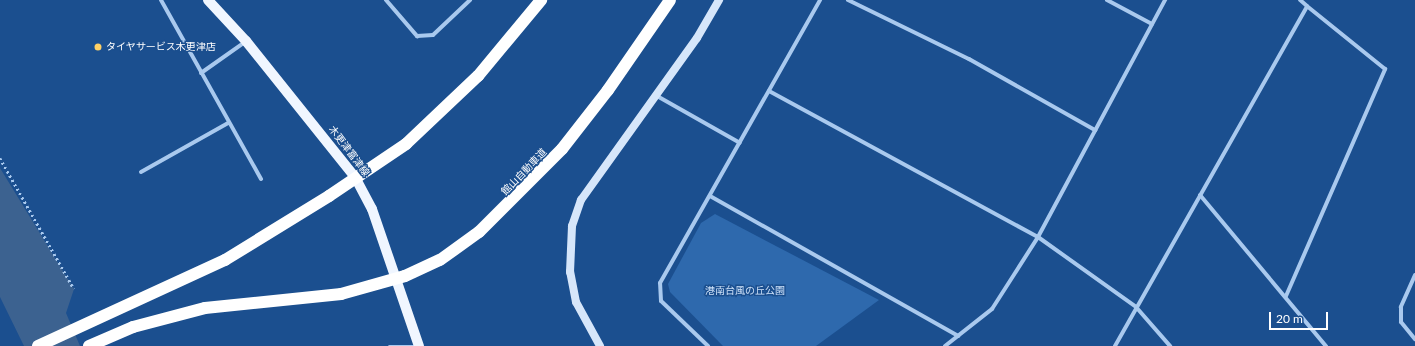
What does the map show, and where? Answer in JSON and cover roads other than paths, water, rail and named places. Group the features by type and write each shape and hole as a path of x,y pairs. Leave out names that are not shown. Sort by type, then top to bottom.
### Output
{"highway":[{"path":"38,346 95,323 225,260 329,196 406,144 478,76 541,0"},
{"name":"館山自動車道","path":"89,346 133,327 205,308 341,294 417,271 479,232 562,149 608,90 670,0"}],"main road":[{"name":"木更津富津線","path":"208,0 246,41 355,177 375,216 419,346"}],"street":[{"path":"161,0 228,123 262,180"},
{"path":"386,0 417,36 433,35 470,0"},
{"path":"600,346 576,302 568,252 572,226 580,200 657,96 719,0"},
{"path":"708,346 661,301 660,283 770,91 820,0"},
{"path":"848,0 969,59 1096,130"},
{"path":"1107,0 1152,24"},
{"path":"945,346 992,309 1038,237 1165,0"},
{"path":"1286,296 1384,69 1300,0"},
{"path":"1115,346 1307,6"},
{"path":"201,73 246,41"},
{"path":"770,91 1038,237 1136,307 1170,346"},
{"path":"657,96 740,143"},
{"path":"141,172 228,123"},
{"path":"1200,195 1286,296 1326,346"},
{"path":"710,196 958,336"},
{"path":"1415,275 1401,307 1401,322 1415,339"}],"lane":[{"path":"389,346 419,346"}],"place":[{"name":"タイヤサービス木更津店","path":"98,47"}],"park label":[{"name":"港南台風の丘公園","path":"745,291"}]}
